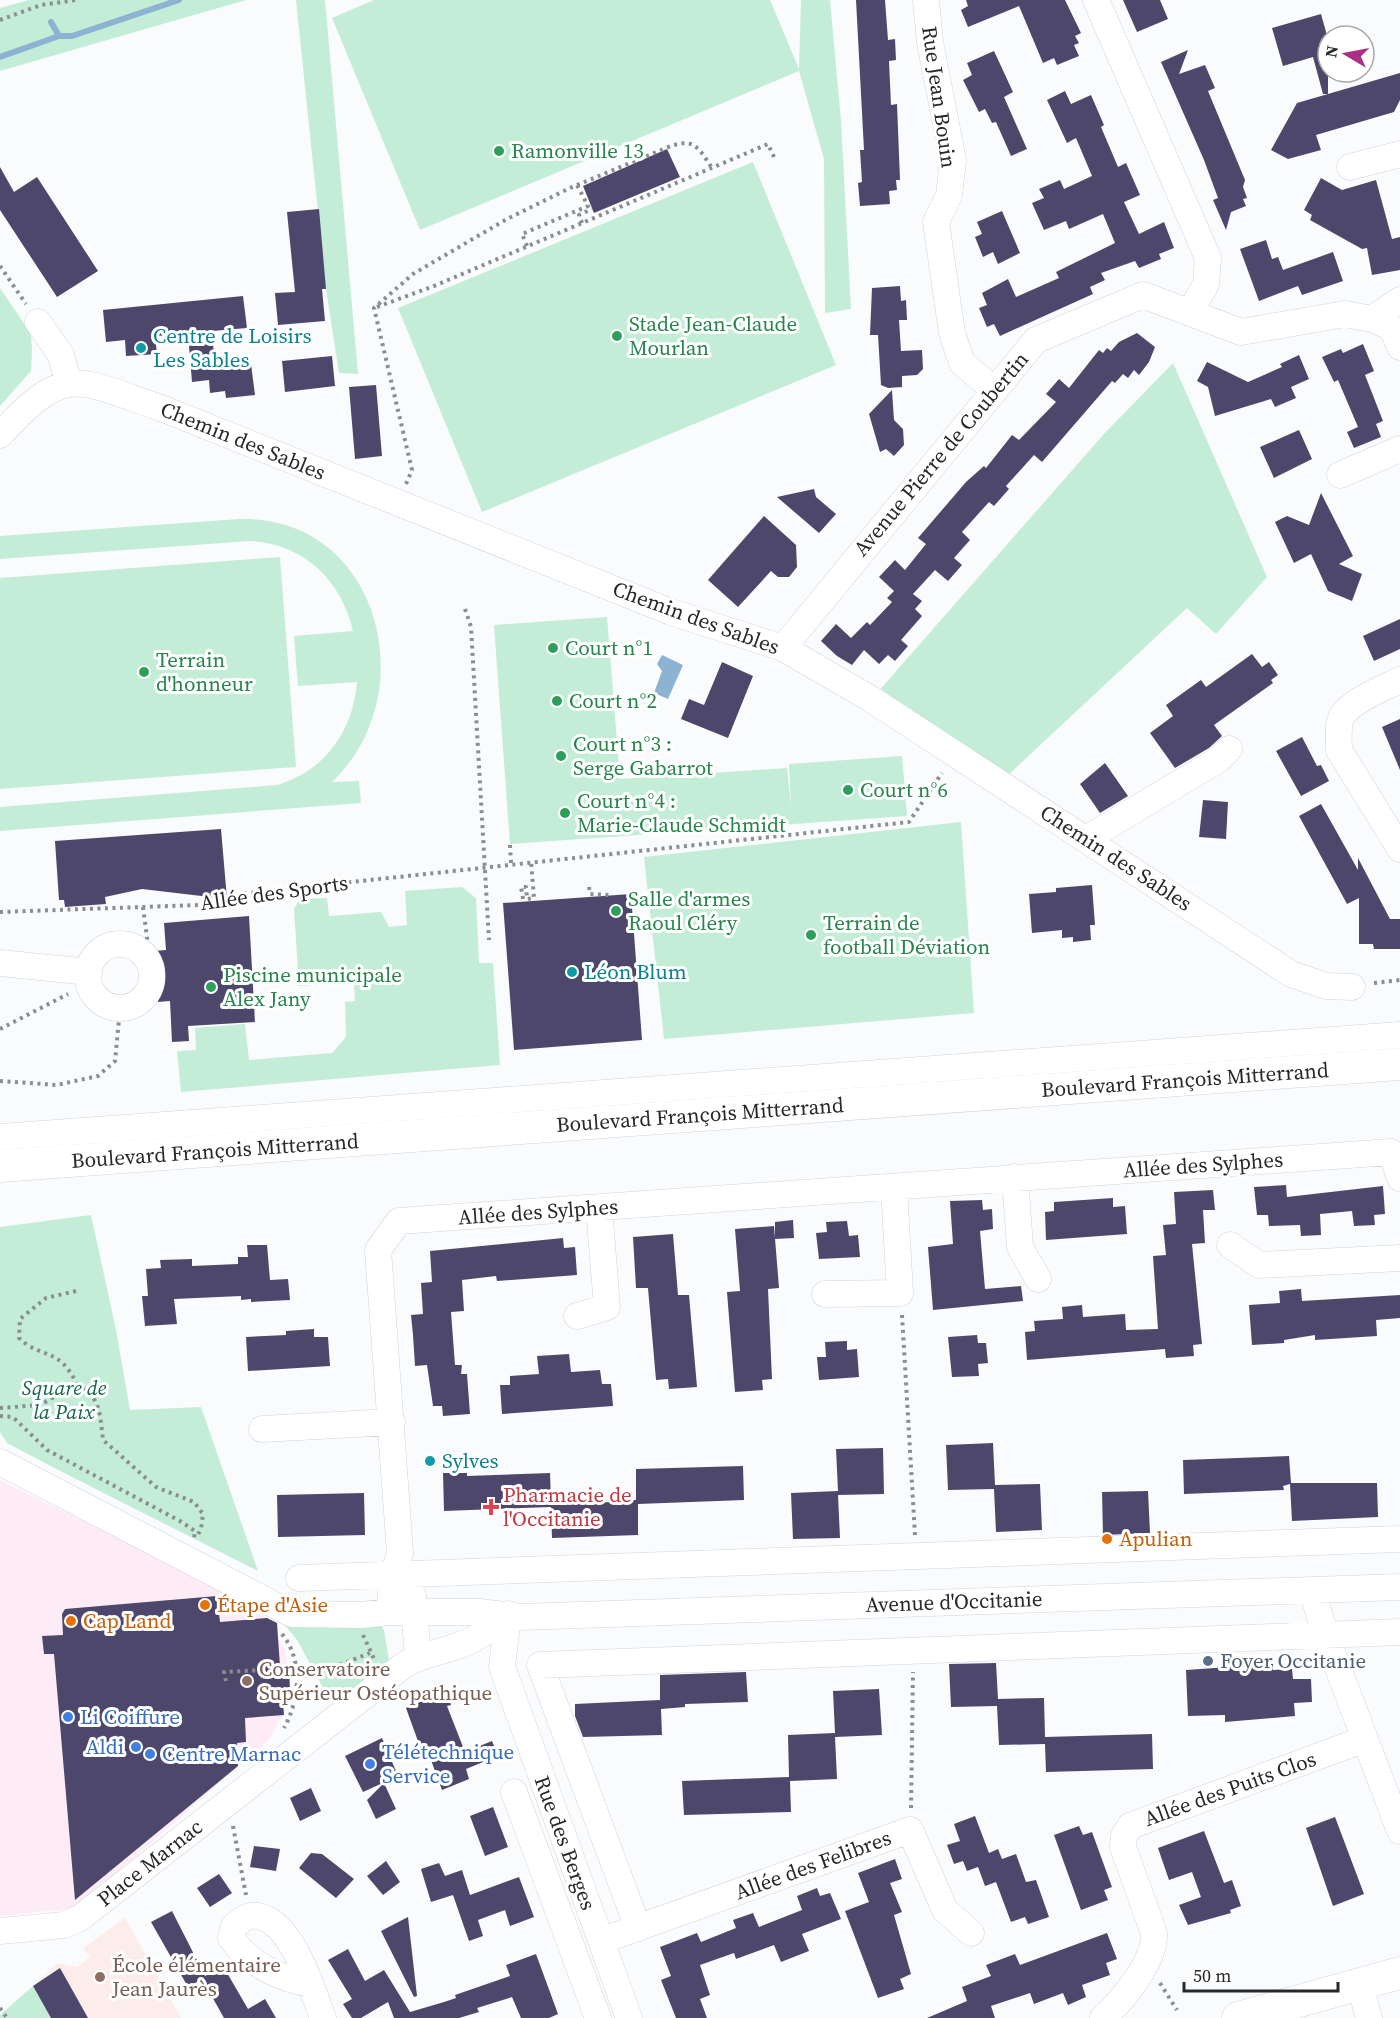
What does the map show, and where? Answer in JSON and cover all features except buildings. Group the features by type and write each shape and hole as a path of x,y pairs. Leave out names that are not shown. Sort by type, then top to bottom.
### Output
{"main road":[{"name":"Boulevard François Mitterrand","path":"0,1166 1400,1064"},
{"path":"1238,2018 1400,1973"}],"street":[{"name":"Rue Jean Bouin","path":"926,0 930,42 953,160 949,195 936,222 952,333 963,363 993,389"},
{"path":"1096,0 1208,258 1206,284 1191,311"},
{"path":"1350,167 1400,154"},
{"name":"Avenue Pierre de Coubertin","path":"783,648 993,389 1036,340 1143,295 1191,311 1240,332 1345,314 1372,319 1392,328 1400,347"},
{"path":"1372,319 1400,300"},
{"path":"6,433 31,403 53,387 68,382 61,355 38,322"},
{"name":"Chemin des Sables","path":"68,382 87,383 154,412 213,424 672,612 783,648 871,699 1291,974 1326,986 1352,987"},
{"path":"1340,475 1400,449"},
{"path":"1400,680 1365,697 1342,716 1339,736 1340,750 1400,849"},
{"path":"1086,839 1218,760 1229,749"},
{"path":"119,944 132,946 142,953 149,963 152,976 150,988 143,999 133,1006 120,1009 108,1006 90,989 89,972 97,954 107,947 119,944"},
{"path":"0,963 89,972"},
{"path":"0,1137 1400,1035"},
{"name":"Allée des Sylphes","path":"415,1612 401,1568 378,1250 399,1221 1391,1152 1400,1178"},
{"path":"1016,1177 1020,1247 1038,1279"},
{"path":"825,1294 900,1293 894,1187"},
{"path":"577,1316 607,1307 599,1208"},
{"path":"1230,1245 1259,1265 1400,1258"},
{"path":"262,1429 392,1422"},
{"path":"0,1462 275,1607"},
{"path":"299,1578 401,1568 913,1558 1400,1539"},
{"name":"Allée des Sylphes","path":"389,1612 401,1568"},
{"name":"Avenue d'Occitanie","path":"275,1607 300,1615 415,1612 508,1614 521,1617 1400,1587"},
{"path":"1312,1590 1325,1634 1400,1831"},
{"path":"415,1612 418,1656"},
{"path":"282,1747 418,1656 450,1649 484,1633 508,1614"},
{"path":"502,1667 508,1614"},
{"path":"450,1649 473,1652 502,1667 1400,1632"},
{"path":"540,1665 638,1928"},
{"name":"Rue des Berges","path":"502,1667 629,2018"},
{"name":"Allée des Puits Clos","path":"1103,2018 1112,2010 1146,1964 1155,1946 1154,1933 1123,1847 1124,1836 1130,1826 1365,1739"},
{"name":"Place Marnac","path":"0,1931 64,1925 80,1918 229,1801 282,1747"},
{"name":"Rue des Berges","path":"514,1792 598,2018"},
{"name":"Allée des Felibres","path":"601,1941 910,1830 945,1910 971,1933"},
{"path":"310,1984 287,1980 241,1952 231,1938 234,1926 250,1916 264,1919 291,1941 310,1984 323,2018"},
{"path":"1359,1985 1369,2018"}],"path":[{"path":"0,20 41,5 76,0"},
{"path":"374,308 413,274 507,219 578,185 681,142 699,147 712,168"},
{"path":"374,308 768,144 774,157"},
{"path":"527,246 522,234 588,206 578,185"},
{"path":"582,223 579,215 592,209"},
{"path":"0,266 38,322"},
{"path":"374,308 412,470 404,488 392,499"},
{"path":"465,609 471,627 489,940"},
{"name":"Allée des Sports","path":"0,912 227,904 240,894 511,863 909,822 954,755"},
{"path":"510,845 511,863"},
{"path":"522,898 521,887 526,887 527,899 534,898 531,861"},
{"path":"589,888 590,894 609,895"},
{"path":"143,907 152,976"},
{"path":"0,1029 73,991"},
{"path":"0,1081 57,1085 98,1076 115,1061 120,1009"},
{"path":"0,1416 13,1417 47,1450 195,1531 192,1544 201,1529 203,1514 194,1502 156,1487 103,1440 99,1404 88,1390 77,1384 60,1358 27,1345 19,1338 20,1319 46,1298 76,1291"},
{"path":"900,1293 916,1549 913,1558"},
{"path":"0,1408 40,1406 77,1384"},
{"path":"275,1607 269,1621 285,1638 295,1658 297,1690 282,1747"},
{"path":"362,1626 370,1653 380,1669"},
{"path":"910,1830 913,1650"},
{"path":"289,1677 314,1675 370,1653"},
{"path":"226,1681 225,1672 264,1670 264,1679"},
{"path":"229,1801 250,1916"},
{"path":"1146,1964 1177,2010"},
{"path":"0,2008 7,2018"}],"shaded area":[{"path":"0,1480 259,1608 286,1651 288,1704 269,1740 76,1908 0,1916"},
{"name":"École élémentaire Jean Jaurès","path":"125,1918 181,2018 51,2018 33,1986 57,1963 77,1967 90,1957 83,1948"}],"green space":[{"path":"29,0 246,0 0,71 0,8"},
{"path":"296,0 325,0 358,374 339,373 326,289"},
{"name":"Ramonville 13","path":"374,0 770,0 799,69 801,0 830,0 841,121 851,309 825,313 824,159 799,71 420,230 332,18"},
{"name":"Stade Jean-Claude Mourlan","path":"753,162 836,365 482,512 398,308"},
{"path":"0,288 31,334 32,350 31,371 0,406"},
{"path":"1173,363 1267,577 1216,634 1187,608 1007,776 877,693 1103,435"},
{"path":"239,519 287,526 326,546 355,577 373,616 381,659 377,703 360,745 332,782 359,781 361,803 0,831 0,807 277,785 309,770 334,747 350,717 357,682 298,686 294,636 353,631 339,595 329,580 303,557 287,549 250,541 0,559 0,536"},
{"name":"Terrain d'honneur","path":"280,557 296,767 0,789 0,578"},
{"path":"607,617 620,779 787,768 791,807 789,764 902,756 907,816 510,844 494,625"},
{"name":"Terrain de football Déviation","path":"961,822 974,1013 664,1039 644,857"},
{"path":"462,887 476,898 479,963 493,963 500,1065 181,1092 177,1051 196,1050 195,1028 245,1024 249,1060 332,1053 346,1037 345,1002 355,1001 354,982 299,986 294,909 300,899 327,898 329,916 381,912 389,927 407,925 405,891"},
{"name":"Square de la Paix","path":"91,1215 116,1330 130,1410 201,1407 258,1571 7,1443 0,1432 0,1227"},
{"path":"285,1625 380,1625 384,1630 388,1664 335,1703 328,1697 297,1640"},
{"path":"33,1986 51,2018 0,2018 0,2015"}],"water":[{"path":"662,655 683,665 668,699 654,693 662,671 657,664"}],"waterway":[{"path":"59,36 72,36 179,0"},
{"path":"0,57 59,36 51,22"}],"place":[{"name":"Ramonville 13","path":"499,151"},
{"name":"Stade Jean-Claude Mourlan","path":"617,336"},
{"name":"Centre de Loisirs Les Sables","path":"141,348"},
{"name":"Court n°1","path":"553,648"},
{"name":"Terrain d'honneur","path":"144,672"},
{"name":"Court n°2","path":"557,701"},
{"name":"Court n°3 : Serge Gabarrot","path":"561,756"},
{"name":"Court n°6","path":"848,790"},
{"name":"Court n°4 : Marie-Claude Schmidt","path":"565,813"},
{"name":"Salle d'armes Raoul Cléry","path":"616,911"},
{"name":"Terrain de football Déviation","path":"811,935"},
{"name":"Léon Blum","path":"572,972"},
{"name":"Piscine municipale Alex Jany","path":"211,987"},
{"name":"Sylves","path":"430,1461"},
{"name":"Pharmacie de l'Occitanie","path":"491,1507"},
{"name":"Apulian","path":"1107,1539"},
{"name":"Étape d'Asie","path":"205,1605"},
{"name":"Cap Land","path":"71,1621"},
{"name":"Foyer Occitanie","path":"1208,1661"},
{"name":"Conservatoire Supérieur Ostéopathique","path":"247,1681"},
{"name":"Li Coiffure","path":"68,1717"},
{"name":"Aldi","path":"136,1747"},
{"name":"Centre Marnac","path":"150,1754"},
{"name":"Télétechnique Service","path":"370,1764"},
{"name":"École élémentaire Jean Jaurès","path":"100,1977"}]}
